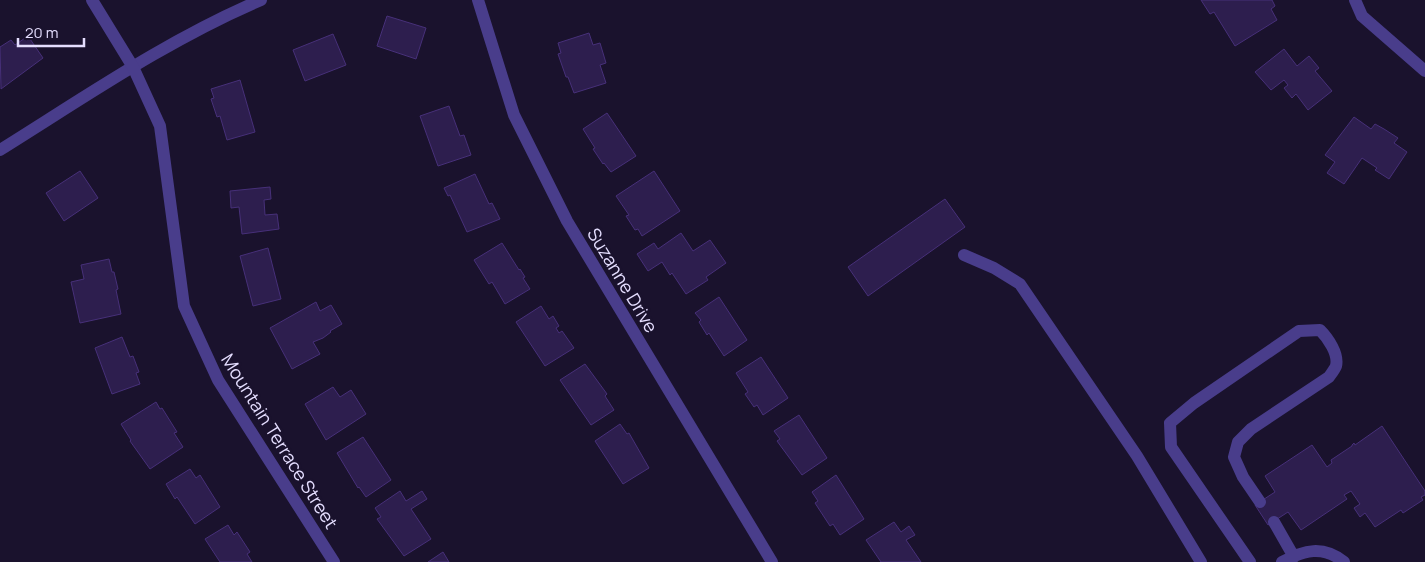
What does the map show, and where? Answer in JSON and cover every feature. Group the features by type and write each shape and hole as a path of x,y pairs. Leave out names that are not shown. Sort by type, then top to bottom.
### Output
{"street":[{"name":"Mountain Terrace Street","path":"92,0 133,67 160,126 184,306 218,380 334,562"},
{"path":"0,150 133,67 222,17 261,0"},
{"name":"Suzanne Drive","path":"478,0 514,115 567,221 772,562"},
{"path":"1355,0 1362,16 1425,71"},
{"path":"964,255 994,268 1020,284 1137,456 1201,562"},
{"path":"1250,562 1171,447 1170,423 1194,403 1299,331 1320,330 1327,337 1335,355 1336,366 1329,376 1250,429 1238,442 1234,457 1243,477 1260,502"},
{"path":"1274,522 1294,557"},
{"path":"1282,562 1317,550 1336,555 1344,562"}],"building":[{"path":"1201,0 1272,0 1275,6 1271,9 1277,20 1235,46 1214,12 1210,14"},
{"path":"387,16 426,28 416,59 377,46"},
{"path":"589,33 593,45 600,43 606,63 600,65 606,83 574,93 558,54 561,53 558,43"},
{"path":"333,34 346,65 305,81 293,50"},
{"path":"28,36 43,58 1,89 0,47 11,40 15,45"},
{"path":"1284,49 1297,66 1309,56 1319,68 1315,71 1332,91 1308,110 1296,94 1292,98 1284,88 1288,85 1284,80 1271,90 1255,72"},
{"path":"240,80 255,132 227,140 220,116 217,117 211,99 214,98 211,89"},
{"path":"449,106 460,136 464,135 471,155 438,166 420,116"},
{"path":"607,113 636,156 611,172 593,149 595,148 583,129"},
{"path":"1354,117 1371,129 1375,124 1398,138 1394,143 1407,152 1389,179 1362,158 1344,184 1327,173 1335,162 1325,155"},
{"path":"80,171 98,198 64,221 46,193"},
{"path":"654,171 680,211 642,236 638,229 635,230 626,216 629,215 616,196"},
{"path":"475,174 489,204 492,203 500,219 467,232 450,195 448,196 444,188"},
{"path":"270,187 271,199 264,200 265,215 277,214 279,229 242,234 239,207 231,208 230,191"},
{"path":"945,199 965,227 868,296 848,267"},
{"path":"681,233 693,251 710,240 726,263 706,277 708,280 686,294 662,262 648,271 637,254 654,243 658,249"},
{"path":"502,243 525,277 523,278 530,289 505,304 492,282 489,284 474,260"},
{"path":"268,248 281,299 253,306 240,256"},
{"path":"109,259 118,289 116,290 121,314 80,323 71,282 84,279 81,265"},
{"path":"719,297 747,340 724,356 709,333 707,335 699,322 701,320 695,313"},
{"path":"316,302 320,311 331,305 342,324 323,338 313,342 320,354 292,369 270,328"},
{"path":"541,306 549,319 553,316 559,326 556,328 559,333 562,331 574,348 545,366 516,322"},
{"path":"122,337 130,357 133,356 139,372 136,373 140,384 112,394 95,348"},
{"path":"761,357 788,398 763,415 757,405 754,407 745,394 748,392 736,373"},
{"path":"585,364 607,394 605,396 614,410 591,425 560,380"},
{"path":"333,387 340,397 351,390 366,414 326,440 305,404"},
{"path":"156,402 177,432 174,433 183,447 150,469 130,441 121,424"},
{"path":"799,415 827,458 802,475 777,441 780,439 774,431"},
{"path":"620,424 627,434 629,433 649,468 623,484 595,441"},
{"path":"1382,426 1425,491 1425,495 1421,497 1423,500 1403,513 1401,510 1375,527 1365,513 1360,517 1354,508 1360,504 1351,491 1344,495 1347,499 1301,530 1288,512 1268,525 1255,505 1275,492 1265,476 1312,445 1327,467 1332,463 1331,460"},
{"path":"363,437 391,480 366,497 358,488 337,453"},
{"path":"190,469 196,478 200,475 220,507 195,524 177,497 175,499 166,484"},
{"path":"836,475 864,519 840,535 833,524 830,526 815,503 818,501 812,492"},
{"path":"400,491 406,501 422,491 427,499 411,509 431,539 404,556 377,519 381,517 375,508"},
{"path":"894,522 901,532 909,526 915,535 906,540 921,562 881,562 866,540"},
{"path":"228,525 234,535 237,532 250,552 247,554 252,562 220,562 205,539"},
{"path":"443,552 449,562 428,562"}]}
